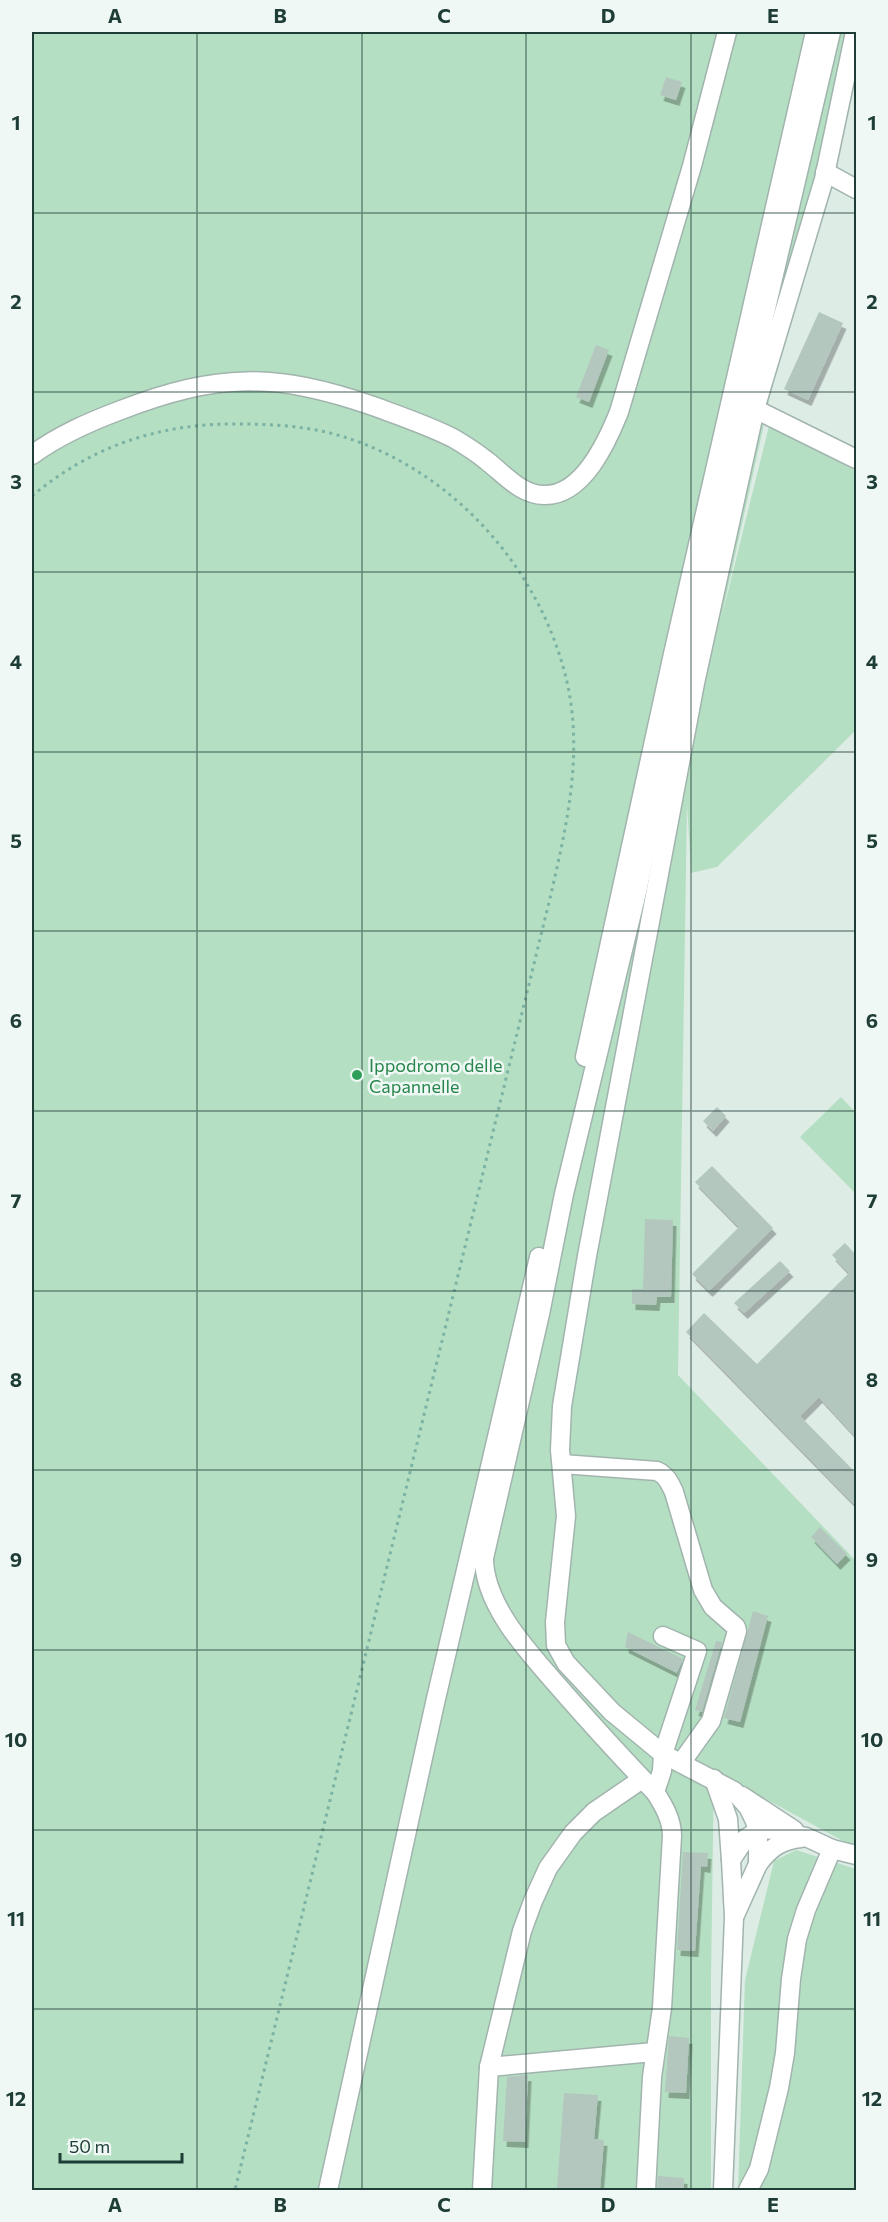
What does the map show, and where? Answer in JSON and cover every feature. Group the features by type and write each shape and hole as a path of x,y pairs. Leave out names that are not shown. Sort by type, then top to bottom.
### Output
{"lane":[{"path":"32,455 78,427 173,392 218,383 264,382 294,384 326,391 407,418 466,446 527,492 547,495 564,490 580,479 592,464 608,439 619,412 686,187 727,32"},
{"path":"328,2190 435,1703 568,1136 672,654 815,32"},
{"path":"646,2190 654,2052 662,2016 672,1836 668,1816 655,1792 542,1668 518,1637 494,1597 486,1578 484,1558 540,1314 564,1194 637,892 705,568 831,32"},
{"path":"855,32 825,172 755,409 695,683 587,1256 562,1406 562,1464 566,1516 555,1622 556,1645 566,1663 612,1712 663,1754 714,1779 806,1837 832,1849 856,1855"},
{"path":"825,172 856,189"},
{"path":"755,409 856,459"},
{"path":"562,1464 657,1471 663,1474 674,1492 703,1590 713,1606 737,1631 711,1721 681,1763"},
{"path":"655,1792 662,1771 663,1754 697,1651 663,1636"},
{"path":"482,2190 489,2067 522,1931 543,1877 560,1850 594,1812 642,1779"},
{"path":"714,1779 728,1819 734,1917 723,2190"},
{"path":"734,1791 748,1808 758,1830 758,1864"},
{"path":"731,1860 746,1839 758,1830 770,1829 806,1837"},
{"path":"734,1917 758,1864 771,1849 779,1844 806,1837"},
{"path":"748,2190 759,2169 779,2088 797,1939 806,1910 832,1849"},
{"path":"489,2067 654,2052"}],"path":[{"path":"32,496 70,469 106,449 140,436 175,428 233,424 287,426 331,433 370,447 418,473 459,502 485,527 507,555 532,593 551,633 564,671 573,716 575,753 572,788 551,894 235,2190"}],"green space":[{"name":"Ippodromo delle Capannelle","path":"32,32 856,32 856,76 771,392 721,620 769,426 856,471 856,730 717,867 691,873 687,804 678,1375 856,1561 856,1848 714,1771 711,2190 32,2190"},
{"path":"841,1097 856,1113 856,1194 800,1137"},
{"path":"796,1850 856,1869 856,2190 738,2190 745,1980 774,1861"}],"building":[{"path":"666,77 682,82 676,100 660,95"},
{"path":"819,312 843,323 808,400 784,389"},
{"path":"596,345 609,350 589,402 576,397"},
{"path":"717,1107 726,1116 713,1131 703,1121"},
{"path":"712,1166 773,1228 709,1291 692,1274 739,1227 695,1182"},
{"path":"645,1219 673,1220 671,1297 657,1297 656,1305 632,1304 632,1289 643,1289"},
{"path":"845,1243 856,1255 856,1437 819,1397 800,1416 856,1473 856,1506 686,1332 704,1313 757,1364 849,1273 832,1255"},
{"path":"780,1261 790,1271 744,1313 734,1303"},
{"path":"820,1527 847,1554 837,1564 811,1537"},
{"path":"753,1611 768,1616 740,1722 724,1718"},
{"path":"628,1632 683,1659 677,1673 625,1647"},
{"path":"716,1641 722,1642 702,1712 695,1710"},
{"path":"683,1852 708,1853 707,1867 701,1866 695,1951 677,1950"},
{"path":"669,2036 689,2038 686,2093 665,2092"},
{"path":"528,2075 525,2142 503,2141 507,2077"},
{"path":"564,2093 598,2095 594,2139 604,2140 600,2190 557,2188"},
{"path":"658,2176 684,2178 684,2190 657,2190"}],"place":[{"name":"Ippodromo delle Capannelle","path":"357,1075"}]}
